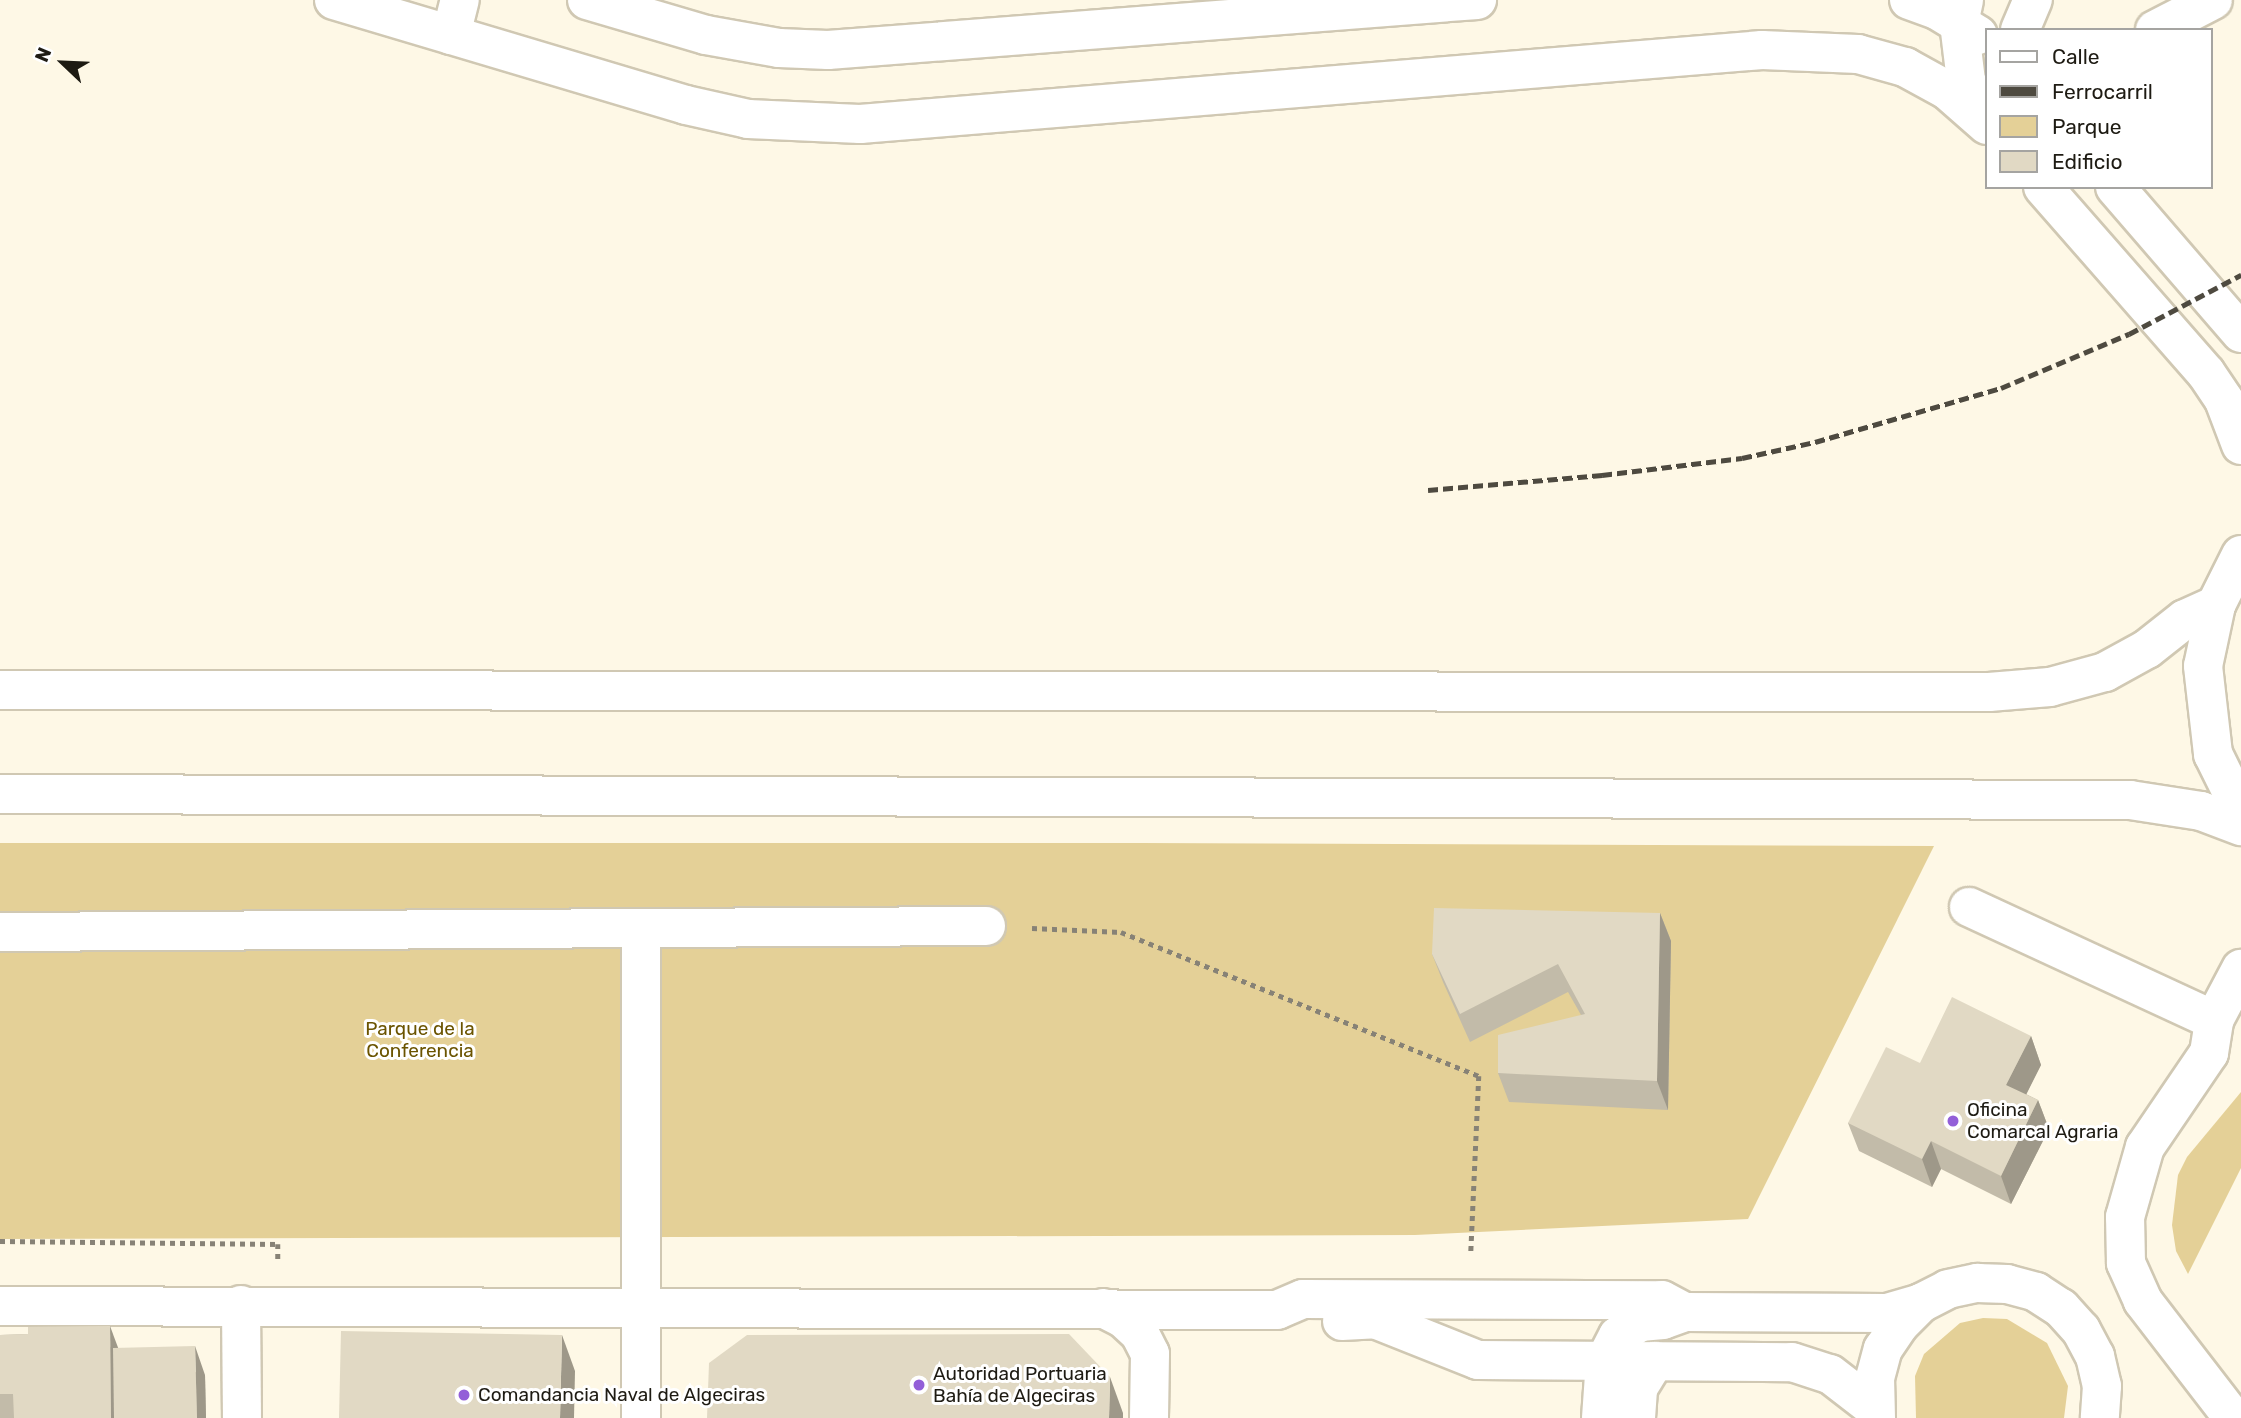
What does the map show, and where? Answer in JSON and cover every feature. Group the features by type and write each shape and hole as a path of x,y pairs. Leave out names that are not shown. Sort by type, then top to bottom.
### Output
{"street":[{"path":"334,0 456,18 686,105 748,119 860,124 1762,50 1858,54 1905,67 1947,90 1986,123"},
{"path":"588,0 706,35 779,48 828,50 1477,0"},
{"path":"1909,0 1973,41 1986,118"},
{"path":"2021,28 2033,0"},
{"path":"2048,0 2050,28"},
{"path":"2159,28 2213,0"},
{"path":"2207,28 2223,0"},
{"path":"1905,67 1973,41"},
{"path":"2045,189 2206,373 2224,400 2241,445"},
{"path":"2118,189 2241,333"},
{"path":"2239,552 2216,605 2203,666 2204,710 2213,754 2241,811"},
{"path":"0,691 1989,692 2050,687 2105,671 2147,649 2185,619 2216,605"},
{"path":"0,794 2130,800 2201,811 2241,826"},
{"path":"1969,907 2221,1039"},
{"path":"0,932 986,926"},
{"path":"641,928 641,1418"},
{"path":"2233,1418 2143,1301 2126,1263 2125,1217 2145,1147 2221,1039 2241,969"},
{"path":"1601,1418 1605,1361 1618,1336 1628,1326 1685,1312 1887,1312 1921,1303 1948,1289 1997,1283 2036,1292 2061,1308 2081,1330 2095,1356 2102,1386 2100,1418"},
{"path":"0,1306 642,1305 1277,1310 1303,1299 1469,1299 1662,1300 1685,1312"},
{"path":"1875,1413 1875,1378 1884,1349 1900,1324 1921,1303"},
{"path":"241,1305 242,1418"},
{"path":"1103,1308 1123,1318 1140,1334 1150,1354 1149,1418"},
{"path":"1277,1310 1301,1322 1375,1319 1478,1360 1792,1362 1830,1374 1875,1413"},
{"path":"1636,1418 1638,1388 1655,1361"}],"path":[{"path":"986,926 1121,932 1479,1076 1469,1299"}],"green space":[{"name":"Parque de la Conferencia","path":"0,843 1934,846 1748,1219 1415,1235 0,1239"},
{"path":"2241,1092 2241,1168 2188,1274 2176,1251 2172,1225 2178,1175 2187,1157"},
{"path":"1983,1318 2007,1319 2047,1343 2068,1386 2064,1418 1916,1418 1915,1376 1924,1354 1960,1323"}],"building":[{"path":"1434,908 1660,913 1657,1081 1498,1073 1498,1035 1585,1014 1558,964 1460,1014 1432,954"},
{"name":"Oficina Comarcal Agraria","path":"1952,997 2031,1036 2006,1085 2038,1100 2001,1176 1931,1141 1922,1159 1848,1123 1886,1047 1920,1063"},
{"path":"110,1326 111,1418 14,1418 13,1394 0,1394 0,1335 28,1334 28,1327"},
{"path":"341,1331 562,1335 560,1418 339,1418"},
{"path":"1069,1334 1110,1377 1109,1418 707,1418 709,1363 747,1335"},
{"path":"195,1346 197,1418 114,1418 113,1348"}],"railway":[{"path":"1428,490 1602,475 1742,458 1815,442 2001,388 2129,334 2241,275"}],"place":[{"name":"Oficina Comarcal Agraria","path":"1953,1121"},
{"name":"Autoridad Portuaria Bahía de Algeciras","path":"919,1385"},
{"name":"Comandancia Naval de Algeciras","path":"464,1395"}]}
